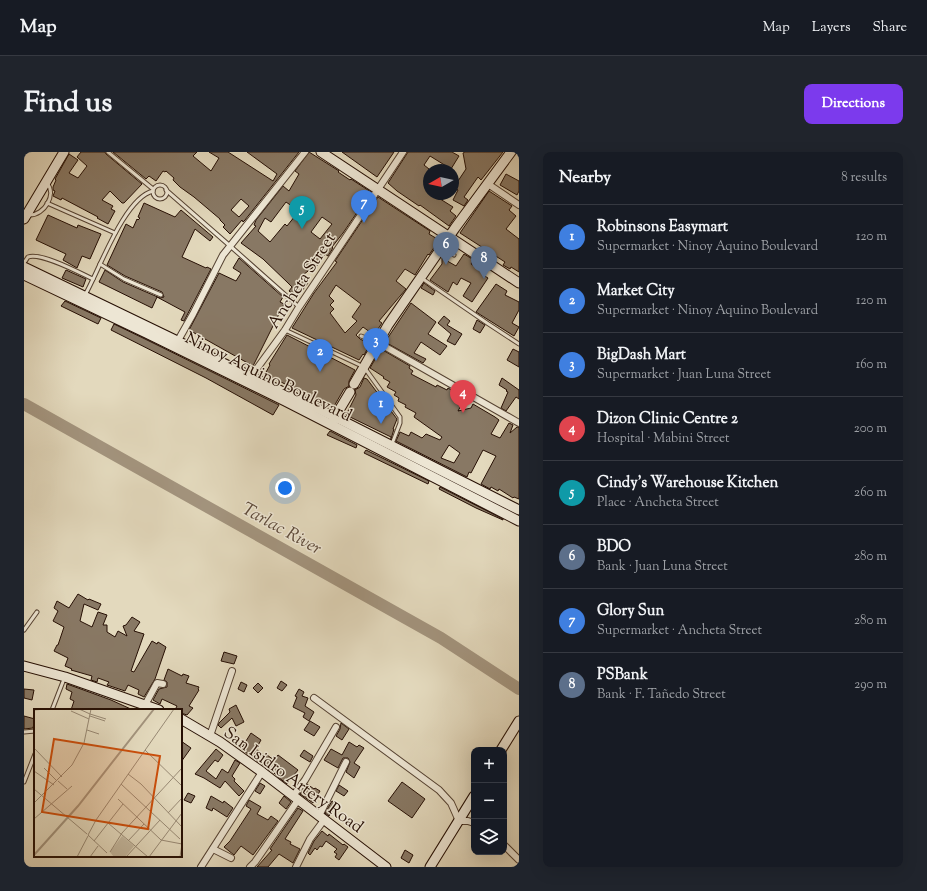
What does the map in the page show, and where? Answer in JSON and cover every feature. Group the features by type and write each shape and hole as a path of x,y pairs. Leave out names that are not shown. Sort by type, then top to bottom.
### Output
{"main road":[{"path":"25,217 64,152"},
{"path":"321,152 519,283"},
{"path":"333,420 377,342 511,152"},
{"name":"Ninoy Aquino Boulevard","path":"24,267 82,299"},
{"name":"Ninoy Aquino Boulevard","path":"24,275 82,299 176,343 333,420 389,449 519,521"},
{"name":"Ninoy Aquino Boulevard","path":"389,449 434,468 473,482 519,510"},
{"path":"24,666 65,677 156,709"},
{"name":"San Isidro Artery Road","path":"182,720 210,736 262,772 386,867"},
{"path":"503,747 519,721"},
{"path":"430,867 471,801"}],"street":[{"path":"176,343 193,314 216,267 230,245 304,152"},
{"name":"Ancheta Street","path":"250,380 285,330 403,152"},
{"path":"488,184 519,205"},
{"path":"377,342 519,423"},
{"path":"210,736 232,671"},
{"path":"145,705 157,683 163,684"},
{"path":"314,698 439,790 451,803 460,818 471,822"},
{"path":"250,867 256,862 296,798 336,728"},
{"path":"296,867 321,818 346,762"},
{"path":"201,867 262,772"},
{"path":"507,848 519,860"},
{"path":"213,849 231,858"}],"lane":[{"path":"108,152 153,190 154,197 159,200 164,198 166,196 166,190"},
{"path":"25,217 37,214 47,203 52,194 51,187 46,182"},
{"path":"82,299 115,233 131,209 146,194 158,185 165,187 166,190 299,307"},
{"path":"47,203 115,233"},
{"path":"443,247 454,255"},
{"path":"24,263 28,257 36,256 50,260 93,279"},
{"path":"100,264 124,279 161,295"},
{"path":"421,278 519,344"},
{"path":"285,330 364,367 401,420 389,449"},
{"path":"361,336 377,342"},
{"path":"24,630 37,612"},
{"path":"52,709 65,677"},
{"path":"24,732 34,731"},
{"path":"24,782 34,757"}],"building":[{"path":"81,152 105,152 142,184 124,203 122,203 110,191 102,200 113,206 111,209 115,211 108,224 62,198 61,200 53,196 55,191 53,190 53,187 56,180 55,179 69,154 78,160 69,173 78,178 87,166 77,157"},
{"path":"113,152 197,152 193,156 211,171 219,158 209,152 228,152 273,181 277,174 247,152 299,152 245,220 243,222 242,220 230,234 223,227 225,225 220,219 180,187 173,180 174,178 166,171 163,171 156,181 149,176 146,179","holes":["241,199 249,206 239,217 231,210"]},
{"path":"309,152 339,171 338,172 350,180 351,179 371,192 332,247 333,248 328,256 325,254 316,267 315,266 300,277 308,283 297,297 289,291 292,287 287,282 263,259 241,243 256,226 254,225 256,220 283,186 289,191 299,174 295,171","holes":["286,202 299,211 287,226 285,224 270,242 258,231 265,218 271,222","322,217 332,224 320,239 311,232"]},
{"path":"342,152 394,152 377,177"},
{"path":"408,152 452,152 459,156 454,164 443,164 430,156 425,164 423,164 423,200 442,200 453,207 450,211 456,216 449,226 420,205 419,206 397,191 388,183"},
{"path":"503,152 481,180 478,177 464,197 468,200 464,206 453,200 459,200 459,180 466,169 463,153"},
{"path":"506,174 519,181 519,191 517,195 500,185"},
{"path":"489,191 512,206 509,210 516,216 506,229 519,239 519,272 511,267 510,269 503,265 505,262 460,233"},
{"path":"378,197 430,231 429,234 439,240 415,275 405,269 396,281 406,289 379,321 382,323 374,335 363,327 356,335 360,339 370,344 364,355 363,354 359,360 292,328 314,293 337,262 335,261","holes":["336,285 361,304 352,317 357,321 345,333 330,313 334,309 330,305 334,301 329,296"]},
{"path":"144,203 175,217 181,210 213,237 210,241 195,229 182,257 211,269 184,321 181,320 185,312 157,297 152,308 99,282 105,270 123,282 160,298 164,297 162,292 125,276 107,265 126,224 133,228 137,219 138,220 140,218 138,217"},
{"path":"48,215 77,228 78,225 101,234 90,259 82,256 77,268 63,260 66,254 36,240"},
{"path":"464,254 474,260 471,264 485,272 483,275 488,278 472,302 463,296 471,283 461,278 457,285 453,282 448,292 430,280 442,264 442,258 456,266"},
{"path":"239,258 283,297 280,302 284,304 253,366 189,330 219,273 236,281 241,273 233,268"},
{"path":"66,270 86,279 83,287 62,278"},
{"path":"424,283 435,291 433,295 421,288"},
{"path":"496,284 507,291 505,295 519,302 519,310 512,323 519,327 514,336 476,312"},
{"path":"65,301 101,318 98,324 61,306"},
{"path":"411,303 436,322 428,334 447,346 440,355 421,342 414,353 426,359 423,363 385,342"},
{"path":"444,316 450,321 447,325 462,334 455,345 447,341 451,334 438,323"},
{"path":"477,320 485,325 480,333 473,329"},
{"path":"114,324 279,405 273,415 206,378 111,330"},
{"path":"287,335 355,370 349,381 349,386 344,389 333,408 265,374 270,365 269,364"},
{"path":"381,349 410,366 409,368 413,371 411,374 436,387 437,385 447,390 448,388 462,396 461,398 464,400 458,411 471,408 473,404 499,420 491,434 500,438 509,423 513,425 510,433 519,427 519,499 513,498 499,489 498,491 491,487 490,489 481,484 496,456 483,450 471,473 469,472 467,477 396,441 400,432 409,436 411,432 422,438 426,434 440,440 442,437 414,417 416,413 398,401 399,398 394,395 396,392 387,387 390,382 370,368","holes":["449,445 460,453 454,463 441,458"]},
{"path":"513,349 519,352 519,367 507,360"},
{"path":"364,378 367,379 397,419 391,439 391,437 346,415 356,395 355,390 360,387"},
{"path":"502,378 519,390 519,399 516,397 506,411 501,408 508,392 499,385"},
{"path":"330,431 357,445 356,448 327,435"},
{"path":"366,450 429,481 428,484 364,453"},
{"path":"440,487 503,519 503,520 439,489"},
{"path":"78,594 88,600 89,599 101,604 98,610 84,604 80,621 92,627 98,612 107,615 103,625 107,625 107,632 115,637 118,631 127,636 123,626 126,625 132,617 140,622 134,631 144,634 131,671 134,672 152,641 157,644 158,642 166,647 155,679 144,697 138,694 139,690 128,685 125,691 107,685 109,682 98,678 97,682 91,680 92,676 71,670 72,669 65,666 68,658 54,651 58,645 64,627 53,621 58,611 54,608 57,601 69,608"},
{"path":"224,652 237,656 234,664 221,661"},
{"path":"168,669 182,676 183,674 189,676 186,683 199,687 199,690 189,706 193,708 187,715 182,713 182,709 176,709 177,706 162,699 160,704 153,700 159,689 167,687 167,682 164,680"},
{"path":"281,681 287,685 282,691 277,688"},
{"path":"241,682 247,685 244,692 238,689"},
{"path":"258,683 263,688 258,693 253,688"},
{"path":"67,684 131,709 71,709 74,701 70,699 72,692 66,689"},
{"path":"24,689 34,690 32,700 24,698"},
{"path":"299,689 304,692 302,696 308,698 305,706 314,712 309,721 303,717 305,713 293,707 297,697 295,696"},
{"path":"236,705 244,722 236,726 232,718 221,728 218,725 219,723 230,712 229,709"},
{"path":"24,716 34,719 33,728 24,729"},
{"path":"310,721 320,727 314,736 304,730"},
{"path":"341,723 349,729 342,740 336,736 340,729"},
{"path":"251,733 261,740 256,749 266,757 267,755 274,760 278,755 298,770 287,784 241,749"},
{"path":"182,742 191,748 182,761"},
{"path":"349,742 357,747 359,745 364,748 354,763 360,767 354,778 346,772 350,762 348,758 343,758 338,768 324,760 331,749 342,755"},
{"path":"216,749 223,755 218,762 215,760 206,771 216,779 222,769 228,773 235,760 240,763 232,776 235,779 234,781 244,791 239,796 225,781 220,788 195,774"},
{"path":"304,750 313,756 310,762 300,756"},
{"path":"402,782 425,799 412,818 388,801"},
{"path":"260,783 265,786 260,794 255,791"},
{"path":"307,784 320,791 313,803 300,794"},
{"path":"339,785 348,791 344,796 336,791"},
{"path":"188,793 195,796 191,803 184,800"},
{"path":"211,796 223,803 224,801 233,808 227,817 213,808 212,811 206,808"},
{"path":"284,796 291,802 286,809 279,803"},
{"path":"249,800 261,807 257,814 268,820 271,816 278,821 253,855 241,846 234,855 224,847 230,841 251,809 246,806"},
{"path":"332,801 337,804 329,816 325,813"},
{"path":"298,808 303,811 285,839 291,842 290,844 300,849 293,863 279,854 268,867 257,867 272,850 270,849"},
{"path":"322,831 348,847 339,860 335,857 337,854 334,852 337,849 326,841 322,847 320,846 317,850 315,848 310,855 308,853 314,841"},
{"path":"405,850 413,855 409,863 401,858"}],"waterway":[{"name":"Tarlac River","path":"24,404 441,638 519,689"}],"place":[{"name":"Glory Sun","path":"364,223"},
{"name":"Cindy's Warehouse Kitchen","path":"302,229"},
{"name":"BDO","path":"446,265"},
{"name":"PSBank","path":"484,279"},
{"name":"BigDash Mart","path":"376,361"},
{"name":"Market City","path":"320,372"},
{"name":"Dizon Clinic Centre 2","path":"463,413"},
{"name":"Robinsons Easymart","path":"381,424"}]}
